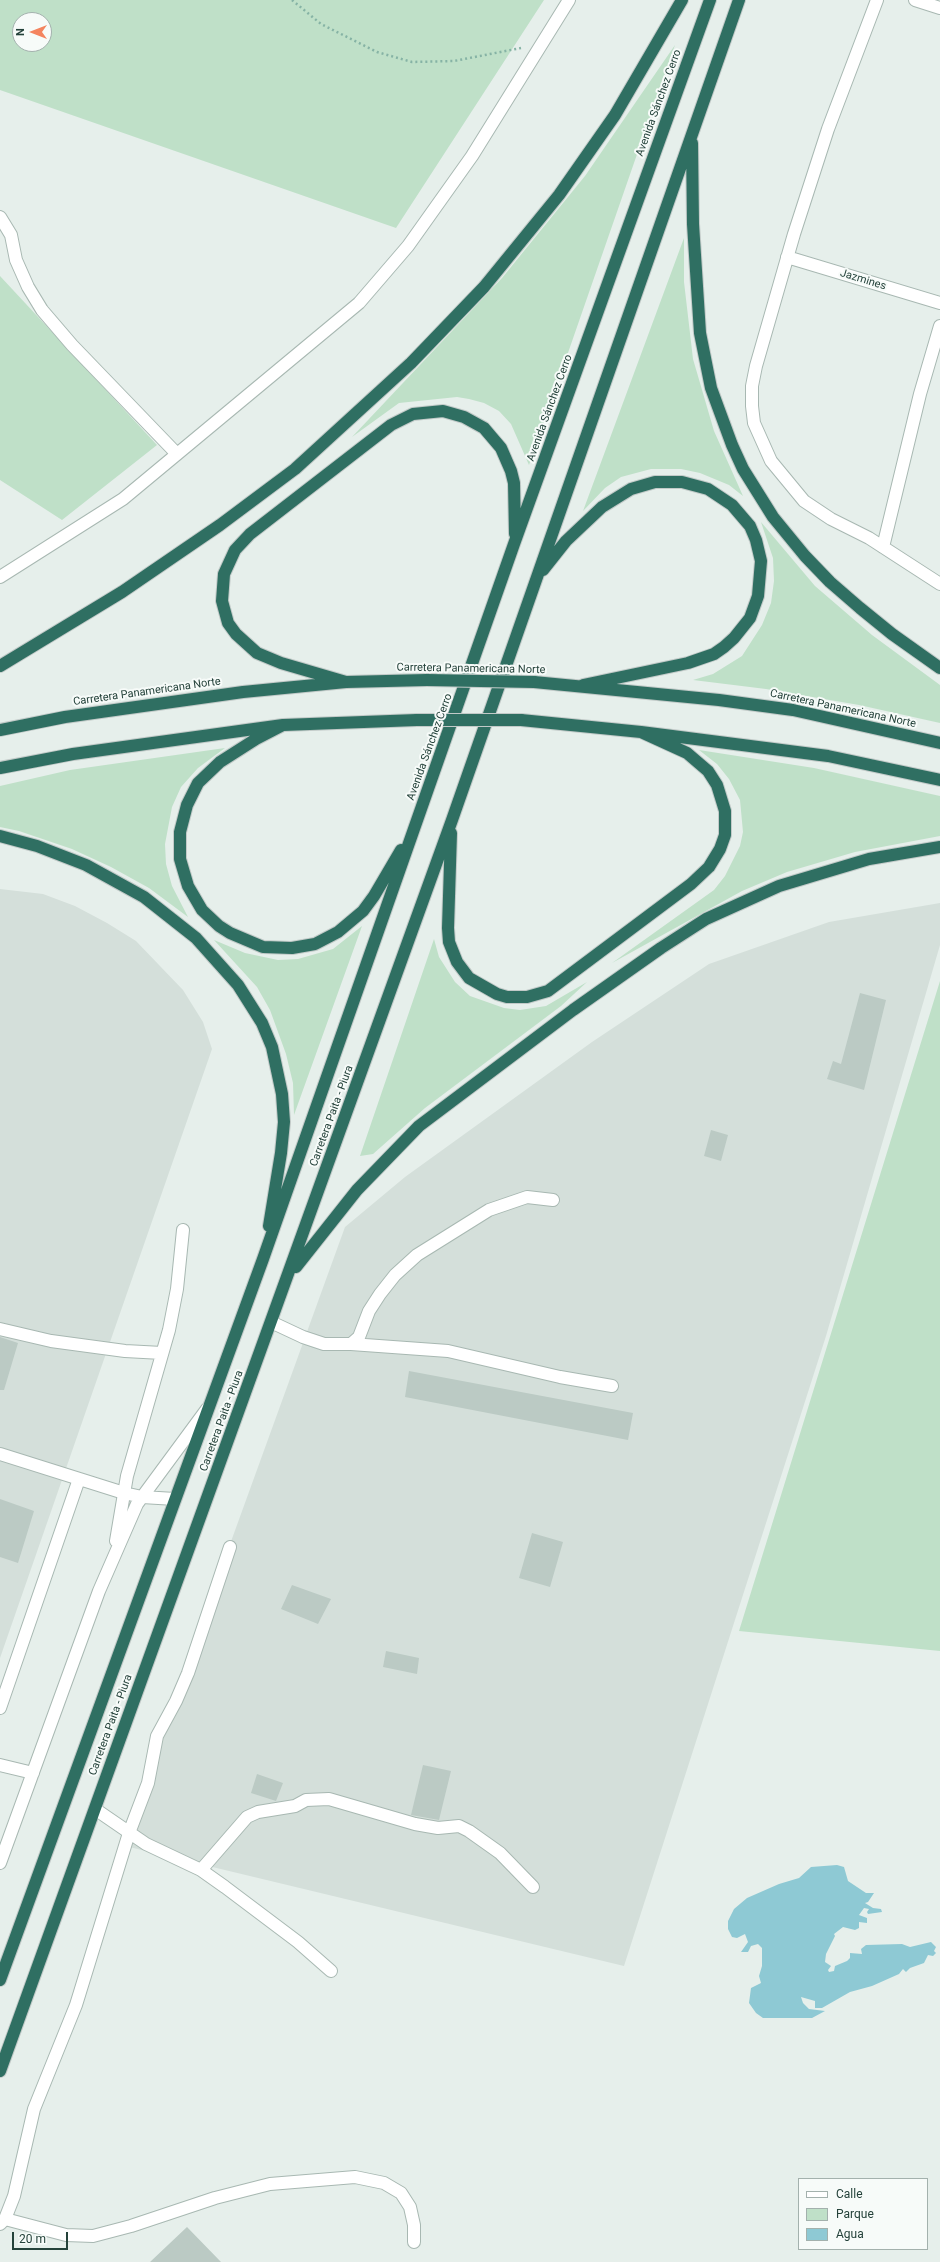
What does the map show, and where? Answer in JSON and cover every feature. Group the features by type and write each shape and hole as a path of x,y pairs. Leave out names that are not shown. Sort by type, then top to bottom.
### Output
{"highway":[{"path":"0,666 122,592 220,525 300,464 411,363 484,287 559,196 615,115 682,0"},
{"name":"Avenida Sánchez Cerro","path":"416,825 514,544 710,0"},
{"path":"536,579 739,0"},
{"path":"692,134 692,224 700,333 711,388 732,445 744,469 773,517 805,556 830,582 860,608 892,634 940,668"},
{"path":"346,682 281,663 257,653 236,634 228,623 222,601 224,574 235,550 250,534 391,425 412,414 443,411 464,417 484,428 493,437 506,458 511,471 515,496 514,544"},
{"path":"536,579 566,541 602,507 631,489 655,482 682,482 695,484 715,493 732,505 743,516 756,540 761,561 758,596 750,618 734,638 724,647 714,654 688,664 583,685"},
{"name":"Carretera Paita - Piura","path":"0,2072 288,1278 452,820 536,579"},
{"name":"Carretera Panamericana Norte","path":"0,730 65,717 170,701 346,682 427,680 534,682 583,685 719,700 793,710 940,743"},
{"path":"0,768 74,754 283,724 417,720 521,720 641,732 828,756 940,780"},
{"path":"283,724 220,762 198,783 187,805 180,832 180,859 183,872 198,904 219,926 252,943 279,949 302,947 328,939 350,923 370,901 416,825"},
{"path":"452,820 448,928 450,942 457,962 469,978 497,994 507,997 527,998 548,991 691,884 709,867 720,848 724,835 726,811 717,785 711,776 699,762 687,753 641,732"},
{"name":"Carretera Paita - Piura","path":"0,1980 263,1259 416,825"},
{"path":"0,836 37,846 86,865 144,897 175,919 201,943 220,963 250,1003 262,1023 272,1047 282,1094 284,1122 281,1153 263,1259"},
{"path":"288,1278 328,1224 357,1190 419,1126 573,1010 660,948 706,919 779,886 869,858 940,847"}],"street":[{"path":"0,577 123,499 359,303 408,246 472,156 569,0"},
{"path":"877,0 828,129 787,257 752,386 754,423 771,461 804,502 883,547 940,584"},
{"path":"915,0 940,8"},
{"path":"0,217 11,235 16,260 28,287 42,310 177,454"},
{"name":"Jazmines","path":"787,257 940,303"},
{"path":"883,547 918,401 940,326"},
{"path":"351,1344 359,1337 369,1311 380,1294 395,1275 417,1255 489,1210 527,1197 553,1200"},
{"path":"113,1560 127,1476 162,1353 177,1289 183,1230"},
{"path":"271,1322 303,1337 324,1344 351,1344 448,1351 560,1377 612,1386"},
{"path":"0,1329 51,1341 125,1351 162,1353"},
{"path":"1,1858 99,1591 113,1560 142,1497 209,1406"},
{"path":"0,1454 124,1493 142,1497 175,1499"},
{"path":"0,1708 79,1479"},
{"path":"230,1547 188,1673 176,1701 157,1736 148,1783 129,1833 76,2005 34,2109 14,2196 3,2221 66,2235 93,2236 131,2226 215,2198 270,2184 355,2177 384,2183 401,2193 410,2207 414,2225 414,2242"},
{"path":"0,1765 33,1773"},
{"path":"201,1870 247,1817 258,1812 295,1806 306,1800 329,1799 415,1824 438,1828 459,1826 469,1831 500,1853 533,1887"},
{"path":"95,1809 146,1844 201,1870 298,1942 331,1971"}],"path":[{"path":"292,0 321,24 377,52 412,62 454,61 541,44"}],"shaded area":[{"path":"0,889 43,894 75,906 136,941 183,990 203,1022 212,1049 0,1658"},
{"path":"940,903 940,945 826,1336 624,1966 121,1845 345,1227 405,1177 592,1042 709,964 829,922"}],"green space":[{"path":"0,0 544,0 396,228 0,90"},
{"path":"675,45 529,465 511,424 499,411 484,403 457,397 399,403 352,437 502,278 585,176"},
{"path":"684,238 684,282 693,359 714,431 743,496 729,485 700,473 681,469 651,469 621,477 605,488 583,511"},
{"path":"0,276 157,445 62,520 0,480"},
{"path":"761,522 815,586 872,635 940,685 940,723 859,705 766,689 693,680 713,674 742,656 762,625 771,603 774,581 773,558"},
{"path":"225,748 198,768 181,787 172,807 165,844 166,864 172,886 188,917 149,888 111,867 72,849 19,831 0,827 0,786 70,770"},
{"path":"699,750 814,768 940,796 940,836 855,852 787,872 742,891 612,963 714,890 725,876 740,846 743,832 740,800 729,779 717,764"},
{"path":"362,926 294,1115 293,1083 286,1054 270,1010 257,987 214,940 245,953 278,960 298,959 333,949"},
{"path":"434,939 439,957 455,982 470,996 504,1008 520,1010 546,1006 587,982 561,1006 425,1108 373,1154 360,1156"},
{"path":"940,981 940,1651 739,1631"}],"water":[{"path":"837,1865 844,1867 848,1881 866,1893 874,1893 868,1902 865,1903 873,1908 881,1909 882,1912 868,1914 867,1912 869,1909 864,1908 859,1915 867,1918 867,1923 859,1922 859,1928 855,1930 843,1927 834,1934 835,1936 826,1954 825,1962 831,1966 828,1970 829,1972 834,1971 835,1966 847,1961 850,1958 850,1953 862,1954 861,1949 866,1945 902,1944 910,1947 931,1942 936,1947 934,1951 936,1953 933,1956 928,1955 924,1963 910,1968 906,1972 903,1969 899,1974 872,1986 850,1992 822,2008 815,2008 815,2001 801,1997 803,2003 809,2009 825,2011 812,2018 763,2018 756,2013 749,2003 751,1988 761,1983 759,1976 762,1966 762,1948 758,1944 751,1946 748,1952 741,1952 748,1942 745,1934 737,1938 732,1937 728,1929 728,1921 734,1909 747,1898 779,1884 799,1878 811,1867"}],"building":[{"path":"860,993 886,1000 864,1090 827,1079 833,1061 841,1064"},
{"path":"711,1130 728,1135 721,1161 704,1156"},
{"path":"0,1337 18,1343 4,1390 0,1390"},
{"path":"409,1371 633,1413 628,1440 405,1397"},
{"path":"0,1499 34,1511 18,1563 0,1557"},
{"path":"532,1533 563,1542 550,1587 519,1578"},
{"path":"292,1585 331,1599 318,1624 281,1609"},
{"path":"386,1651 419,1658 417,1674 383,1667"},
{"path":"423,1765 451,1771 439,1820 411,1815"},
{"path":"257,1774 283,1783 276,1801 251,1793"},
{"path":"187,2227 221,2262 150,2262"}]}
